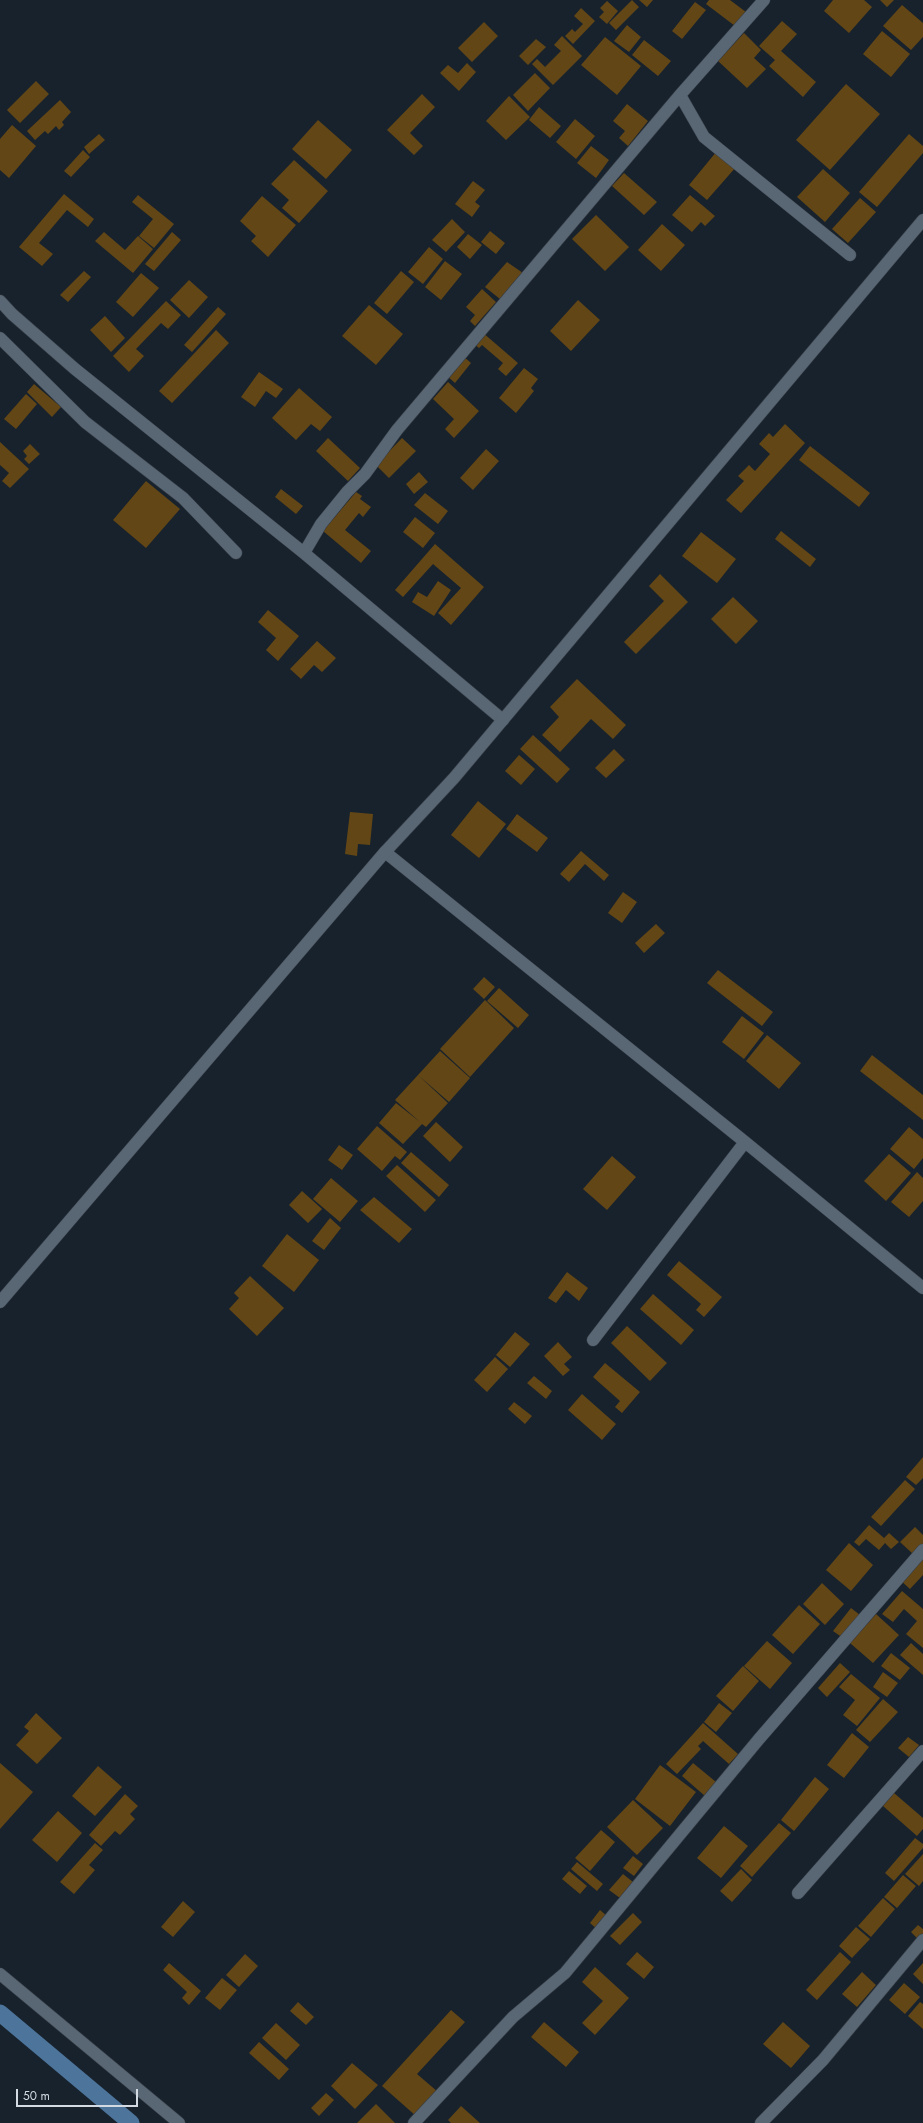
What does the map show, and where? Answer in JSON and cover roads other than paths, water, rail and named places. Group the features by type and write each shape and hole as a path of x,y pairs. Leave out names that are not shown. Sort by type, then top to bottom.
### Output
{"street":[{"path":"304,553 321,524 347,492 365,474 397,430 680,95 764,0"},
{"path":"680,95 704,137 850,255"},
{"path":"0,1302 385,852 454,778 923,220"},
{"path":"0,301 12,314 74,369 304,553 503,720"},
{"path":"0,338 85,422 183,498 236,553"},
{"path":"385,852 745,1142 923,1288"},
{"path":"593,1340 745,1142"},
{"path":"414,2123 513,2017 565,1973 759,1739 923,1550"},
{"path":"798,1893 923,1751"},
{"path":"762,2123 823,2060 923,1940"},
{"path":"0,1974 180,2123"}],"waterway":[{"path":"0,2013 131,2123"}]}
